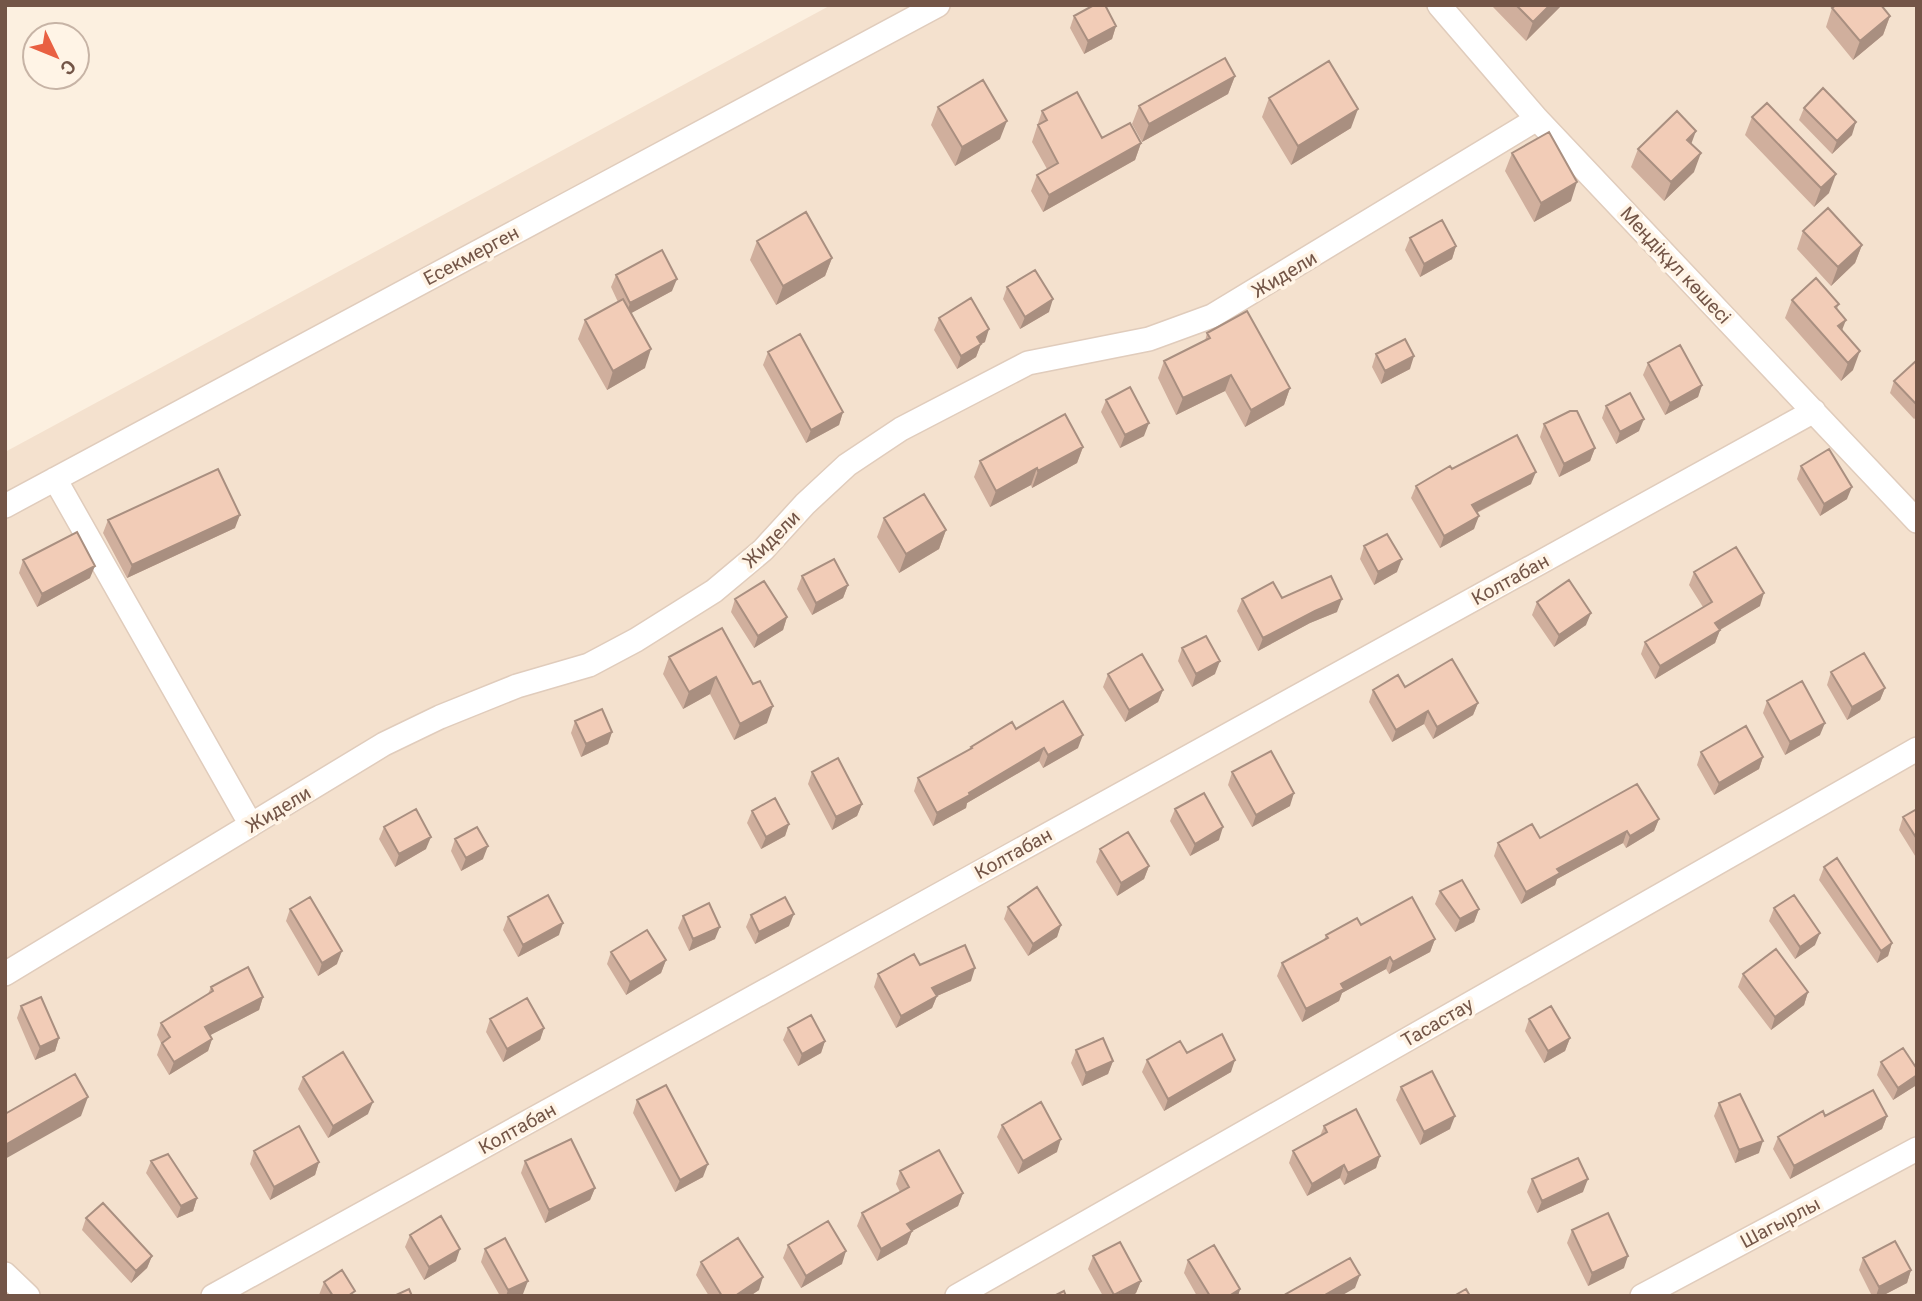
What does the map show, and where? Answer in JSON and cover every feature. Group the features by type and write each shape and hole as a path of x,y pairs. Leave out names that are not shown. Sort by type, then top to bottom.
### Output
{"street":[{"name":"Eсекмерген","path":"5,506 938,5"},
{"name":"Меңдіқұл көшесі","path":"1439,5 1538,118 1917,521"},
{"name":"Жидели","path":"5,974 384,744 517,686 589,665 636,640 714,591 763,550 805,504 847,465 901,429 1028,363 1149,339 1212,316 1538,118"},
{"name":"Колтабан","path":"213,1296 1814,411"},
{"path":"55,479 251,825"},
{"name":"Тасастау","path":"957,1296 1917,749"},
{"name":"Шагырлы","path":"1642,1296 1917,1149"},
{"path":"5,1274 28,1296"}],"shaded area":[{"path":"831,5 1917,5 1917,1296 5,1296 5,452"}],"building":[{"path":"1094,5 1105,5 1116,26 1088,41 1074,16"},
{"path":"1516,5 1550,5 1533,22"},
{"path":"1836,5 1881,5 1890,16 1860,41 1832,8"},
{"path":"1225,58 1235,76 1149,124 1139,106"},
{"path":"1329,61 1358,109 1298,146 1269,98"},
{"path":"983,80 1007,121 962,147 938,107"},
{"path":"1823,88 1856,122 1837,141 1804,108"},
{"path":"1077,92 1102,138 1130,123 1141,143 1049,195 1037,175 1058,163 1038,125 1047,120 1042,111"},
{"path":"1767,103 1836,174 1821,188 1752,117"},
{"path":"1677,111 1696,131 1687,140 1701,153 1671,182 1638,149"},
{"path":"1549,132 1577,182 1541,203 1512,153"},
{"path":"1828,208 1862,245 1838,267 1803,231"},
{"path":"806,212 832,258 783,286 757,241"},
{"path":"1442,220 1456,246 1424,264 1410,238"},
{"path":"662,250 677,279 630,303 616,275"},
{"path":"1035,270 1053,299 1025,317 1007,287"},
{"path":"1816,278 1839,304 1835,307 1846,320 1838,326 1860,351 1848,363 1792,300"},
{"path":"971,298 989,329 977,337 981,344 961,356 939,318"},
{"path":"623,299 651,349 613,371 585,320"},
{"path":"1247,311 1290,388 1251,410 1231,375 1183,398 1164,361 1210,338 1207,333"},
{"path":"800,334 843,412 811,430 768,352"},
{"path":"1405,339 1414,356 1385,371 1376,354"},
{"path":"1680,345 1702,385 1670,403 1648,363"},
{"path":"1917,360 1917,405 1894,381"},
{"path":"1130,387 1149,423 1125,435 1106,400"},
{"path":"1630,393 1644,419 1620,432 1606,406"},
{"path":"1570,411 1577,411 1595,448 1564,464 1544,424"},
{"path":"1065,414 1083,447 996,491 980,461"},
{"path":"1517,435 1536,472 1472,505 1479,516 1444,536 1416,486 1450,466 1452,469"},
{"path":"1829,449 1852,487 1824,504 1801,466"},
{"path":"218,469 240,515 132,565 108,520"},
{"path":"924,494 946,530 906,554 884,518"},
{"path":"77,532 95,566 42,594 23,560"},
{"path":"1387,534 1402,559 1378,572 1364,546"},
{"path":"1736,547 1764,593 1715,623 1720,630 1660,666 1645,642 1712,602 1694,572"},
{"path":"834,559 848,585 816,603 802,576"},
{"path":"1331,576 1342,599 1263,638 1242,599 1273,582 1282,598"},
{"path":"1569,580 1591,613 1559,635 1537,602"},
{"path":"764,581 787,617 758,636 735,599"},
{"path":"722,628 753,684 760,681 773,706 740,724 716,677 689,692 669,657"},
{"path":"1206,636 1220,661 1196,674 1182,648"},
{"path":"1864,653 1885,688 1852,707 1831,672"},
{"path":"1142,654 1163,690 1129,710 1108,674"},
{"path":"1452,659 1478,703 1437,727 1428,711 1396,730 1373,690 1398,675 1405,687"},
{"path":"1802,681 1825,723 1790,742 1767,701"},
{"path":"1063,701 1083,735 1048,755 1044,748 937,813 918,778 1012,722 1016,729"},
{"path":"602,709 612,732 586,744 575,721"},
{"path":"1746,726 1763,757 1719,783 1701,752"},
{"path":"1271,751 1294,793 1256,815 1232,772"},
{"path":"838,758 862,804 836,817 812,772"},
{"path":"1637,784 1659,819 1630,836 1627,831 1557,869 1560,873 1526,892 1498,843 1532,824 1540,838"},
{"path":"1204,793 1223,827 1195,844 1175,809"},
{"path":"775,798 789,824 766,837 752,811"},
{"path":"416,809 431,837 399,854 384,827"},
{"path":"1917,809 1917,839 1903,817"},
{"path":"477,827 488,846 466,858 455,839"},
{"path":"1128,832 1149,866 1121,883 1100,849"},
{"path":"1837,858 1892,943 1881,951 1824,867"},
{"path":"1462,880 1479,909 1460,919 1440,891"},
{"path":"1037,887 1061,925 1033,944 1008,907"},
{"path":"548,895 563,923 523,945 508,917"},
{"path":"1794,895 1820,933 1800,947 1774,908"},
{"path":"310,897 342,951 322,963 290,909"},
{"path":"785,897 794,914 759,932 751,915"},
{"path":"1412,897 1435,939 1393,962 1390,957 1341,984 1344,989 1306,1009 1282,963 1328,938 1326,935 1357,918 1361,925"},
{"path":"709,903 720,927 693,939 683,916"},
{"path":"647,930 666,960 630,982 611,952"},
{"path":"965,945 975,968 932,988 937,996 901,1016 878,974 914,954 920,965"},
{"path":"1776,949 1808,992 1775,1017 1743,974"},
{"path":"248,967 263,997 205,1027 212,1039 174,1062 162,1043 170,1037 161,1023 213,991 211,987"},
{"path":"41,997 59,1038 40,1047 21,1006"},
{"path":"527,998 544,1028 507,1049 490,1019"},
{"path":"1551,1006 1570,1038 1548,1051 1529,1019"},
{"path":"811,1015 825,1041 802,1054 788,1028"},
{"path":"1222,1034 1235,1060 1168,1099 1147,1060 1180,1041 1187,1053"},
{"path":"1103,1038 1113,1061 1086,1073 1076,1050"},
{"path":"1903,1048 1917,1069 1917,1075 1898,1088 1881,1062"},
{"path":"343,1052 373,1102 333,1126 303,1077"},
{"path":"1432,1071 1455,1116 1424,1132 1401,1087"},
{"path":"75,1074 88,1097 5,1145 5,1114"},
{"path":"666,1085 708,1164 680,1180 637,1100"},
{"path":"1873,1090 1887,1116 1794,1166 1778,1137 1823,1111 1825,1116"},
{"path":"1740,1094 1763,1141 1739,1150 1719,1103"},
{"path":"1041,1102 1061,1139 1023,1161 1002,1125"},
{"path":"1356,1109 1380,1156 1348,1173 1344,1165 1312,1184 1293,1151 1327,1132 1324,1126"},
{"path":"299,1126 319,1162 274,1187 254,1151"},
{"path":"571,1139 595,1188 549,1210 525,1161"},
{"path":"939,1150 963,1193 907,1224 912,1231 881,1249 862,1213 909,1187 900,1171"},
{"path":"168,1154 197,1198 181,1206 151,1161"},
{"path":"1578,1158 1588,1179 1542,1201 1532,1179"},
{"path":"103,1203 152,1256 136,1271 86,1218"},
{"path":"1608,1213 1628,1256 1592,1273 1572,1230"},
{"path":"441,1216 460,1249 429,1267 410,1235"},
{"path":"828,1221 846,1251 806,1276 788,1245"},
{"path":"505,1238 528,1281 508,1290 485,1249"},
{"path":"738,1238 763,1277 735,1296 722,1296 701,1262"},
{"path":"1895,1241 1911,1270 1879,1287 1863,1258"},
{"path":"1120,1242 1141,1281 1114,1295 1093,1256"},
{"path":"1214,1245 1240,1289 1229,1296 1210,1296 1188,1260"},
{"path":"1350,1258 1360,1275 1323,1296 1286,1294"},
{"path":"342,1270 355,1291 348,1296 333,1296 324,1282"},
{"path":"409,1289 412,1296 394,1296"},
{"path":"1466,1289 1470,1296 1454,1296"}]}
